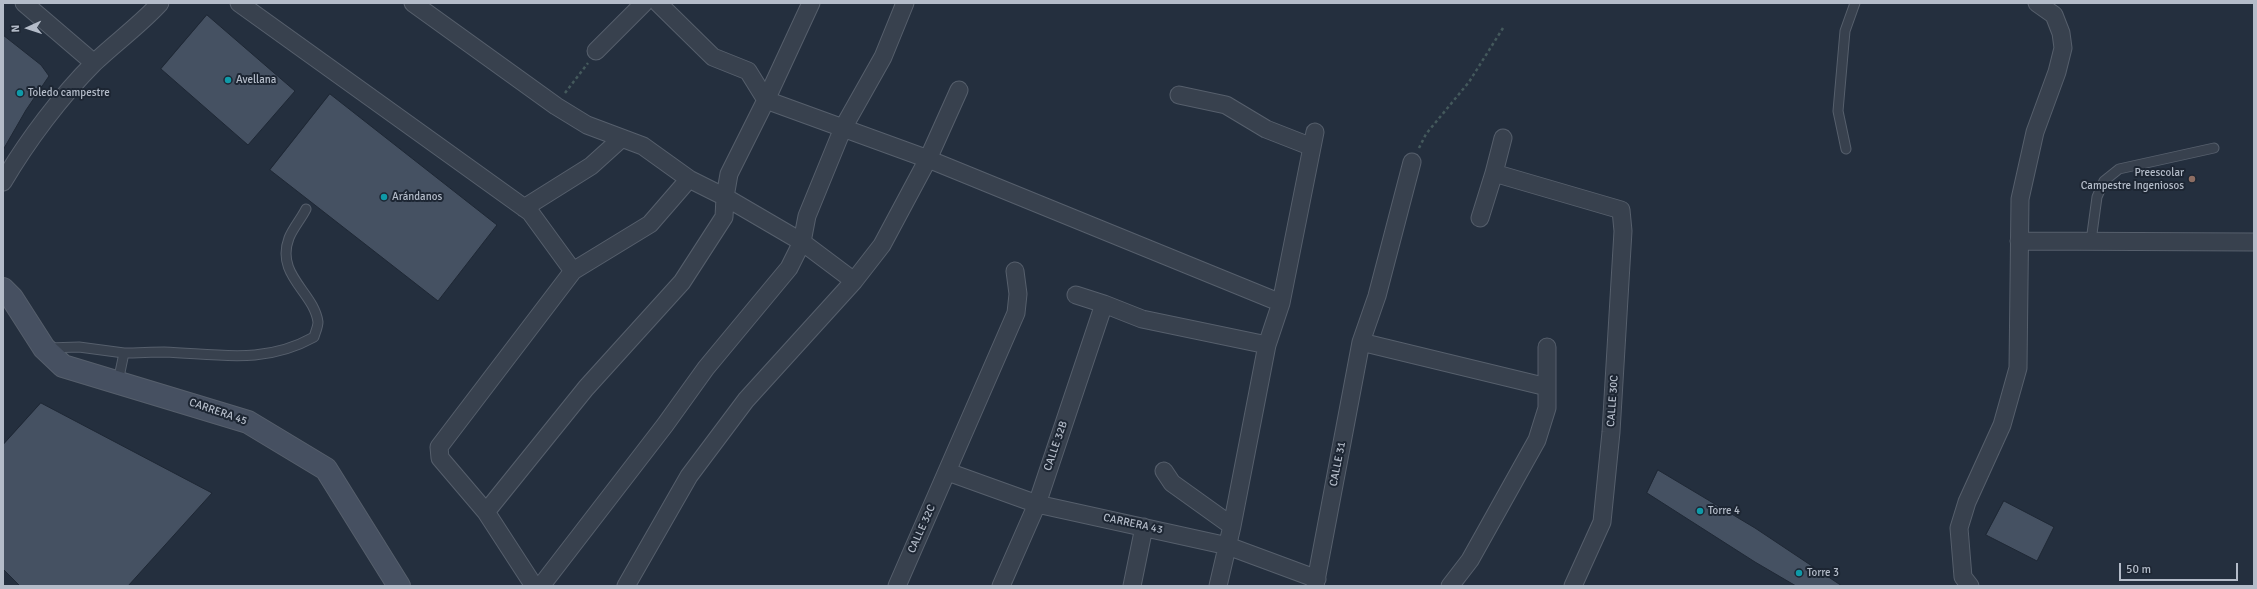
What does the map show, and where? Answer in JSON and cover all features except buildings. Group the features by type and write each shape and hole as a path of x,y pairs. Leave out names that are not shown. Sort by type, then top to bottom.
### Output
{"main road":[{"name":"CARRERA 45","path":"3,289 12,298 44,348 63,366 248,422 326,469 398,586"}],"street":[{"path":"24,3 94,63"},
{"path":"3,182 58,104 94,63 146,18 160,3"},
{"path":"239,3 530,212 573,271"},
{"path":"596,51 644,3"},
{"path":"658,3 713,57 748,71 766,100 928,159 1281,304"},
{"path":"486,512 586,388 682,282 724,217 725,197 729,174 766,100 811,3"},
{"path":"541,586 665,425 706,368 789,268 802,242 807,216 842,128 883,57 905,3"},
{"path":"1970,586 1963,577 1959,528 1967,502 2002,425 2018,368 2020,199 2035,132 2063,48 2061,33 2054,14 2037,3"},
{"path":"416,4 556,106 588,125 643,146 689,179 725,197 802,242 854,281"},
{"path":"626,586 689,476 741,406 854,281 882,245 928,159 959,90"},
{"path":"1179,96 1226,105 1266,129 1313,139 1281,304 1267,344 1228,546 1218,586"},
{"path":"524,208 592,166 622,138"},
{"path":"1480,218 1503,138"},
{"name":"CALLE 31","path":"1316,582 1361,342 1377,296 1412,162"},
{"name":"CALLE 30C","path":"1494,173 1622,210 1623,232 1612,409 1602,522 1573,586"},
{"path":"534,586 486,512 440,458 439,447 573,271 650,224 689,179"},
{"path":"2019,241 2254,242"},
{"name":"CALLE 32C","path":"897,586 1016,313 1018,294 1015,271"},
{"path":"1076,296 1104,304 1142,320 1267,344"},
{"name":"CALLE 32B","path":"1001,586 1037,504 1104,304"},
{"path":"1361,342 1547,387"},
{"path":"1450,586 1470,560 1537,440 1547,408 1547,347"},
{"path":"1164,471 1172,483 1232,526"},
{"name":"CARRERA 43","path":"948,472 1037,504 1228,546 1316,582"},
{"path":"1132,586 1144,527"}],"lane":[{"path":"1846,149 1838,111 1845,31 1855,3"},
{"path":"2091,241 2097,197 2104,181 2119,169 2214,148"},
{"path":"44,348 79,347 124,353 163,352 243,357 277,353 300,345 314,337 318,323 312,306 292,276 286,259 289,239 306,209"},
{"path":"118,382 124,353"}],"path":[{"path":"1412,162 1426,134 1469,82 1503,28"},
{"path":"556,106 596,51"}],"place":[{"name":"Avellana","path":"228,80"},
{"name":"Toledo campestre","path":"20,93"},
{"name":"Preescolar Campestre Ingeniosos","path":"2192,179"},
{"name":"Arándanos","path":"384,197"},
{"name":"Torre 4","path":"1700,511"},
{"name":"Torre 3","path":"1799,573"}]}
